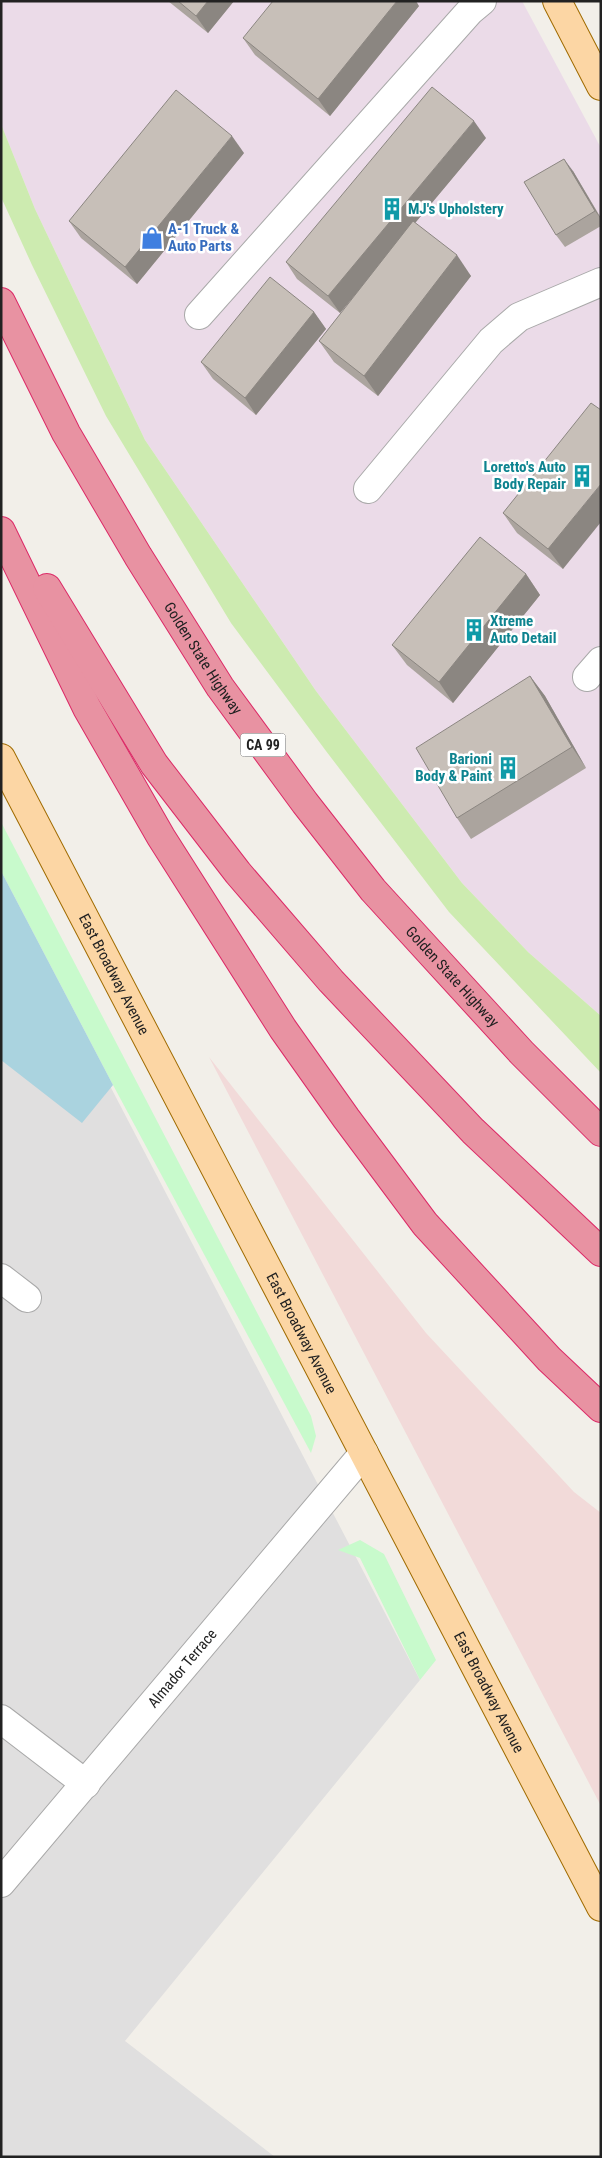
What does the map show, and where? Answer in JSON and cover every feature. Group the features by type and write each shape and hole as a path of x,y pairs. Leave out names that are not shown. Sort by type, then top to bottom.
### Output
{"highway":[{"name":"Golden State Highway","path":"1,302 66,432 138,556 220,687 305,803 373,890 522,1053 601,1132"},
{"path":"1,512 154,764 238,873 331,981 473,1131 601,1252"},
{"path":"1,531 87,708 161,837 283,1028 346,1118 425,1224 549,1359 601,1408"}],"main road":[{"path":"557,1 601,86"},
{"name":"East Broadway Avenue","path":"1,758 601,1907"}],"street":[{"path":"199,315 472,4"},
{"path":"368,489 491,341 519,317 601,282"},
{"path":"1,1278 27,1298"},
{"name":"Almador Terrace","path":"1,1883 364,1453"},
{"path":"1,1718 86,1784"}],"shaded area":[{"path":"1,1 522,1 601,148 601,1016 528,952 462,883 316,691 145,440 35,209 1,124"},
{"path":"1,877 420,1680 125,2041 275,2157 1,2157"},
{"path":"209,1057 426,1333 574,1492 601,1513 601,1806"}],"green space":[{"path":"1,124 35,209 145,440 316,691 462,883 528,952 601,1016 601,1073 449,912 231,623 106,416 32,265 1,197"},
{"path":"1,822 311,1416 316,1436 311,1453 113,1085 1,871"},
{"path":"360,1540 384,1554 436,1660 420,1680 360,1558 338,1550"}],"water":[{"path":"1,871 113,1085 82,1123 1,1060"}],"building":[{"path":"178,1 208,1 196,16"},
{"path":"273,1 397,1 318,99 243,38"},
{"name":"MJ's Upholstery","path":"432,87 474,121 328,296 286,262"},
{"path":"176,90 232,136 125,267 69,221"},
{"path":"564,159 595,211 556,235 524,182"},
{"path":"413,221 457,255 364,376 319,341"},
{"path":"270,277 314,312 245,398 201,362"},
{"path":"591,403 601,410 601,484 548,549 503,513"},
{"path":"480,537 526,574 439,682 392,645"},
{"name":"Barioni Body & Paint","path":"530,676 572,747 457,818 416,748"}],"place":[{"name":"MJ's Upholstery","path":"392,209"},
{"name":"A-1 Truck & Auto Parts","path":"152,238"},
{"name":"Loretto's Auto Body Repair","path":"582,476"},
{"name":"Xtreme Auto Detail","path":"474,630"},
{"name":"Barioni Body & Paint","path":"508,768"}]}
